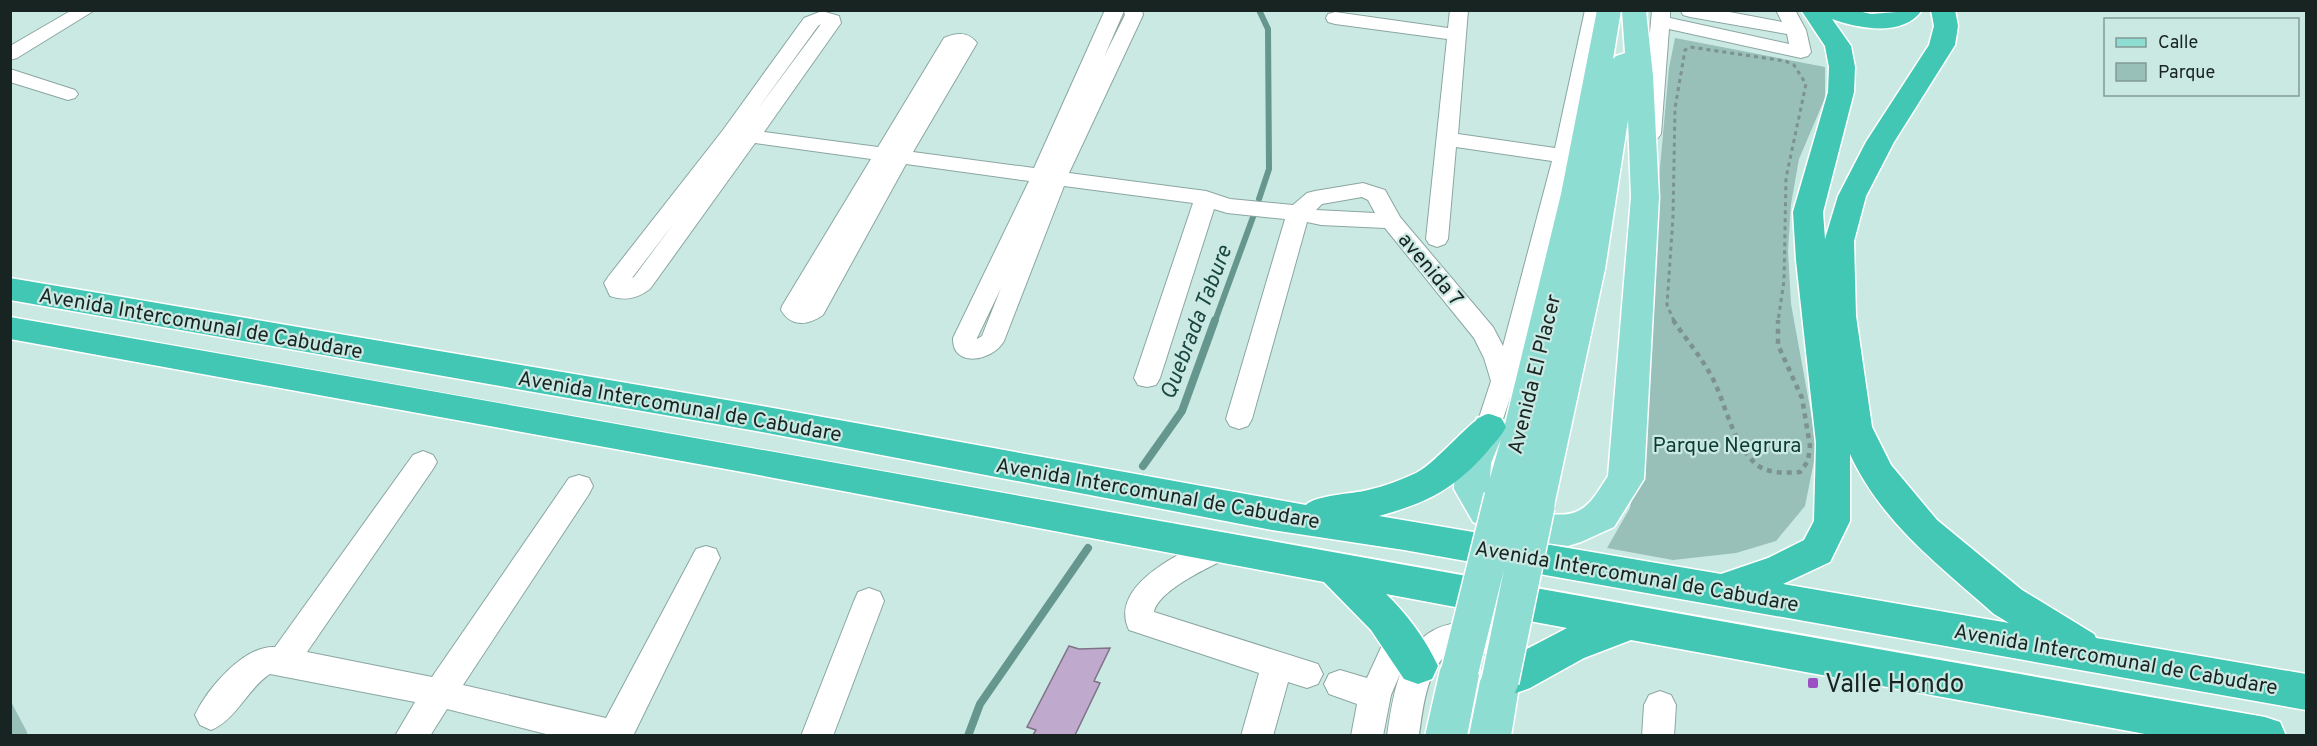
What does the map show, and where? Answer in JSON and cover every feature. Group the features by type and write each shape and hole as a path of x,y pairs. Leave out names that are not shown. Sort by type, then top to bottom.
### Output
{"highway":[{"path":"1830,10 1843,16 1870,21 1889,21 1901,17 1910,10"},
{"path":"1925,10 1927,16 1921,42 1880,142 1852,196 1839,241 1840,316 1855,428 1877,474 1924,531 2008,602 2094,655"},
{"path":"1880,142 1942,45 1946,26 1943,10"},
{"path":"1720,591 1781,569 1816,551 1832,521 1833,442 1811,260 1808,212 1826,140 1841,93 1842,67 1838,46 1804,20"},
{"name":"Avenida Intercomunal de Cabudare","path":"10,289 762,419 1272,515 1404,535 2307,692"},
{"name":"Avenida Intercomunal de Cabudare","path":"10,328 760,461 1630,623 2265,735"},
{"path":"1272,515 1334,513 1391,499 1442,475 1489,427"},
{"path":"1336,569 1385,618 1409,652"},
{"path":"1508,678 1567,645 1630,623"}],"main road":[{"name":"Avenida El Placer","path":"1490,735 1508,678 1520,502 1539,363 1584,162 1609,10"},
{"name":"Avenida El Placer","path":"1446,735 1460,670 1520,502 1590,269 1650,13"},
{"path":"1489,427 1473,463 1472,489 1486,512 1517,524 1568,531 1601,517 1626,479 1645,197 1640,76 1650,13"}],"street":[{"path":"10,40 64,10"},
{"path":"10,54 86,10"},
{"path":"1115,10 1046,184 992,341 980,350 969,349 965,338 1046,184 1134,15 1133,10"},
{"path":"1437,239 1459,10"},
{"path":"1489,427 1536,267 1564,156 1594,10"},
{"path":"1650,13 1690,16 1801,52 1804,20 1785,10"},
{"path":"664,237 734,142 832,23 832,20 822,17 811,22 734,142"},
{"path":"1335,18 1458,35"},
{"path":"829,264 888,163 966,43 964,40 951,42 888,163"},
{"path":"10,75 68,94"},
{"path":"1448,139 1564,156"},
{"name":"avenida 7","path":"734,142 1211,206 1298,213 1321,218 1391,221 1484,333 1497,358 1504,382"},
{"path":"1147,378 1211,206"},
{"path":"1239,419 1298,213"},
{"path":"1471,317 1490,322 1502,321 1511,316 1516,296 1536,267"},
{"path":"283,661 423,462"},
{"path":"411,735 579,486"},
{"path":"1222,548 1204,555 1160,582 1145,596 1137,616 1144,624 1307,674"},
{"path":"211,715 247,672 266,660 283,661 439,693 615,735 706,558"},
{"path":"817,735 869,601"},
{"path":"1368,735 1375,695 1409,652 1431,646 1448,637 1474,636 1501,648 1510,657 1506,735"},
{"path":"1403,735 1409,652"},
{"path":"1257,735 1277,665"},
{"path":"1340,684 1375,695"}],"path":[{"path":"1702,47 1794,65 1806,84 1786,178 1784,281 1777,330 1778,345 1802,398 1807,426 1810,446 1808,461 1800,472 1784,473 1765,470 1755,463 1743,446 1712,376 1670,316 1667,305 1673,217 1675,108 1685,50 1702,47"}],"green space":[{"name":"Parque Negrura","path":"1675,38 1825,67 1825,98 1799,159 1791,204 1788,251 1791,304 1817,446 1805,506 1776,541 1736,553 1673,560 1607,548 1630,508 1638,453 1656,212 1669,68"},
{"path":"10,700 27,732 27,735 11,735"}],"building":[{"path":"1069,646 1079,649 1110,648 1094,681 1100,683 1075,735 1033,735 1036,730 1027,727"}],"waterway":[{"name":"Quebrada Tabure","path":"1259,10 1268,29 1269,169 1259,199"},
{"name":"Quebrada Tabure","path":"1215,321 1253,217"},
{"name":"Quebrada Tabure","path":"1143,466 1182,411 1215,320"},
{"name":"Quebrada Tabure","path":"968,736 980,704 1088,548"}],"place":[{"name":"Valle Hondo","path":"1813,683"}]}
